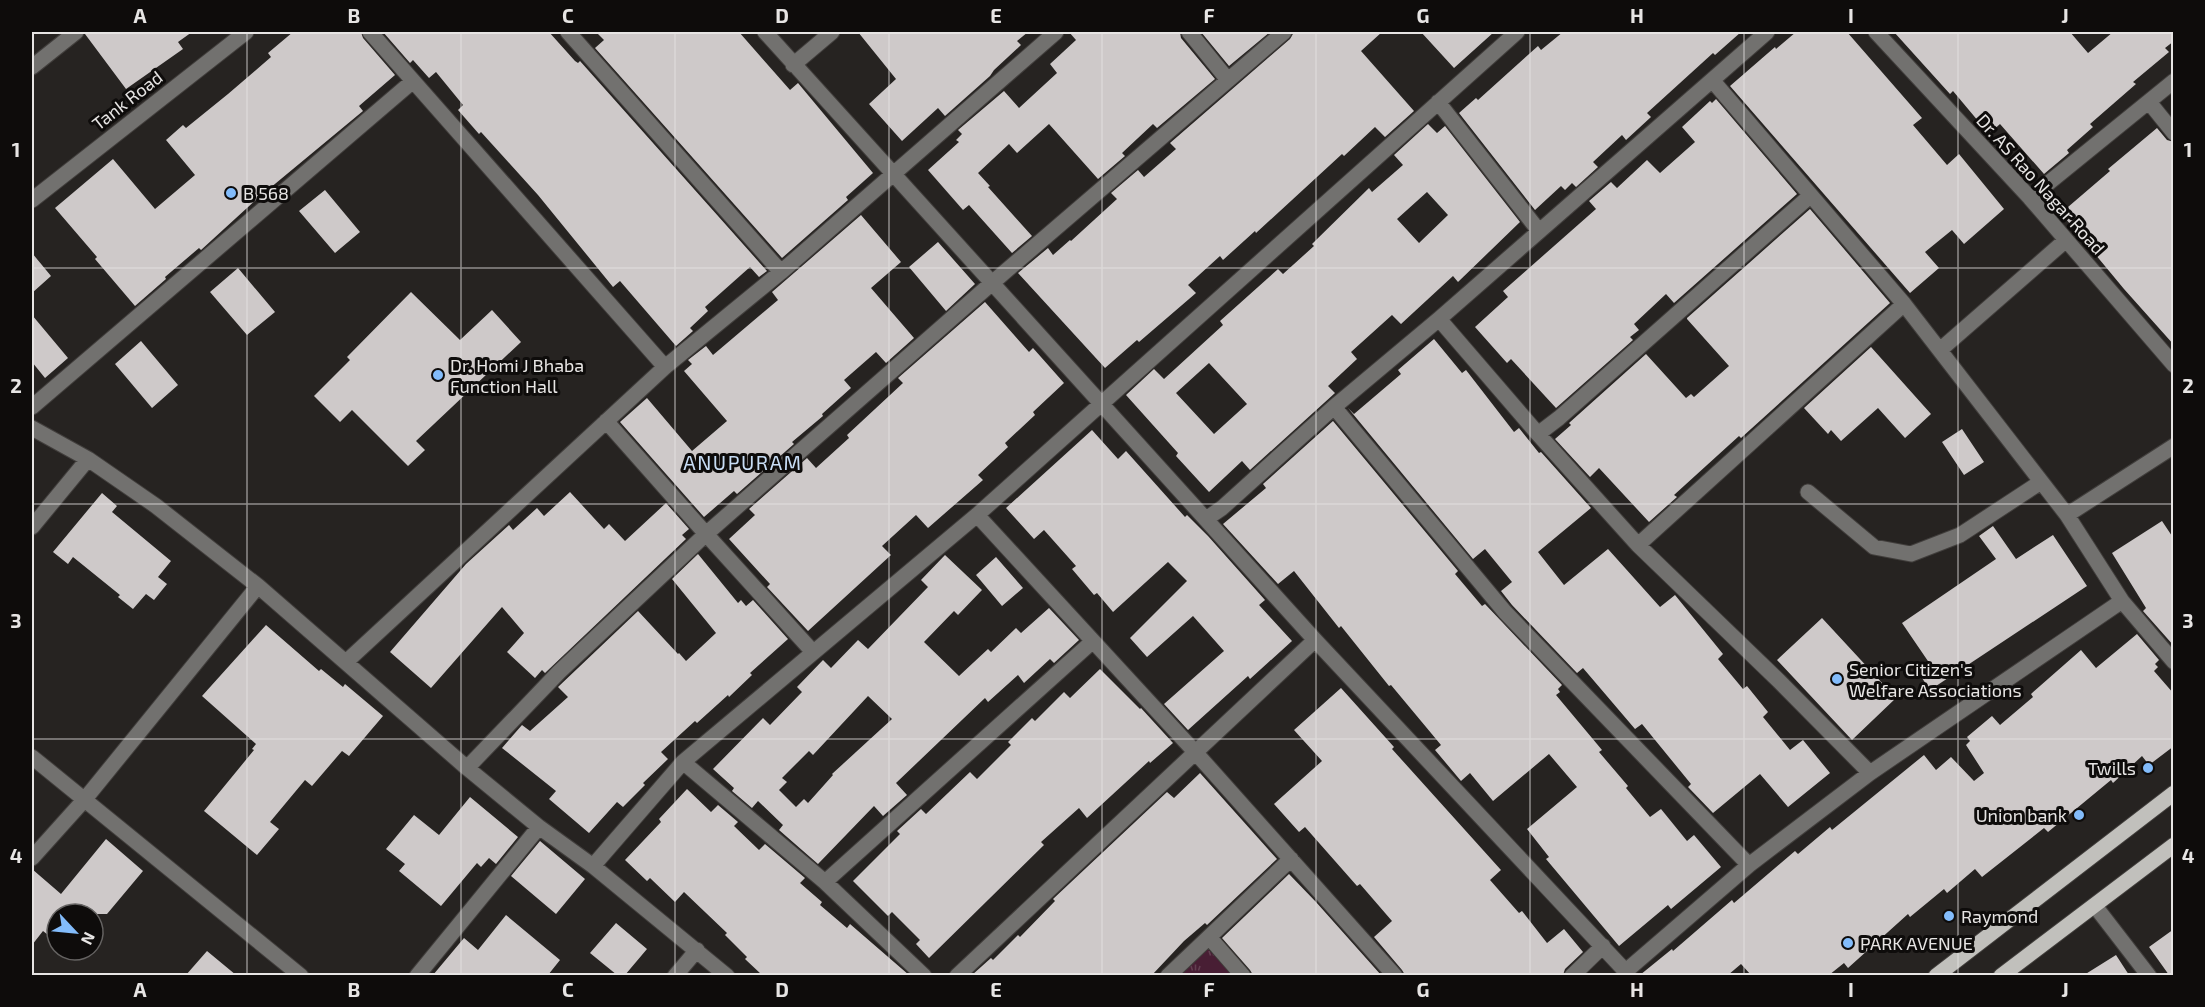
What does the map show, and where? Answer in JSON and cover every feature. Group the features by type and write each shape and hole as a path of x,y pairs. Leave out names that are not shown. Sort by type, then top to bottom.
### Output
{"main road":[{"path":"1936,975 2174,793"},
{"path":"2001,975 2174,845"}],"street":[{"path":"32,64 76,32"},
{"name":"Tank Road","path":"32,200 246,32"},
{"path":"370,32 665,367"},
{"path":"568,32 781,272"},
{"path":"765,32 1315,640 1628,973 1749,865 1870,773 2122,601"},
{"path":"793,64 832,32"},
{"path":"346,662 665,367 781,272 1056,32"},
{"path":"1189,32 1228,80"},
{"path":"467,768 559,672 706,534 1284,32"},
{"path":"593,866 683,762 977,515 1517,32"},
{"path":"1206,519 1222,508 1767,32"},
{"name":"Dr. AS Rao Nagar Road","path":"1876,32 2030,198 2174,365"},
{"path":"1712,80 1904,304 2067,515 2122,601 2174,662"},
{"path":"32,407 413,81"},
{"path":"2030,198 2174,81"},
{"path":"1438,102 1539,231"},
{"path":"2149,102 2174,133"},
{"path":"1538,434 1810,196"},
{"path":"1940,350 2066,240"},
{"path":"1638,545 1904,304"},
{"path":"1439,319 1638,545 1779,681 1870,773"},
{"path":"1334,408 1505,612 1749,865"},
{"path":"606,420 813,652"},
{"path":"32,428 88,459 156,506 258,586 467,768 539,827 593,866 727,975"},
{"path":"2067,515 2174,446"},
{"path":"32,527 88,459"},
{"path":"1808,492 1874,547 1911,554 1960,535 2041,482"},
{"path":"977,515 1196,753 1395,975"},
{"path":"32,858 85,799 258,586"},
{"path":"957,975 1315,640"},
{"path":"825,882 1094,641"},
{"path":"32,757 301,975"},
{"path":"683,762 825,882 924,975"},
{"path":"417,975 539,827"},
{"path":"1168,975 1291,859"},
{"path":"2095,906 2149,975"},
{"path":"1209,937 1243,975"},
{"path":"1572,975 1603,946"},
{"path":"675,975 696,950"}],"green space":[{"path":"1208,949 1232,975 1181,975"}],"building":[{"path":"86,32 192,32 178,42 183,49 126,89 85,34"},
{"path":"293,32 361,32 363,38 395,75 359,106 363,111 258,198 201,250 199,248 165,277 166,279 135,306 55,208 113,159 155,209 195,175 166,140 183,125 186,128 228,94 271,57 268,53"},
{"path":"383,32 549,32 575,61 578,63 580,61 767,271 759,277 750,267 705,307 708,311 690,328 693,331 676,346 620,281 613,287 538,195 458,110 463,105 436,72 429,78 413,60 410,63"},
{"path":"596,32 739,32 790,90 798,83 873,173 846,197 848,200 782,258 595,48 604,40"},
{"path":"858,32 1028,32 1017,41 1021,45 945,116 938,108 902,141 869,104 896,79"},
{"path":"1069,32 1180,32 1181,38 1215,79 1157,128 1153,124 1122,153 1125,156 1098,179 1049,124 1017,153 1009,144 978,173 1032,236 1012,253 969,205 963,210 928,170 959,142 956,140 962,134 958,130 1004,91 1019,108 1057,73 1050,64 1076,40"},
{"path":"1201,32 1270,32 1229,66"},
{"path":"1294,32 1382,32 1361,51 1414,111 1385,137 1375,127 1344,156 1342,154 1256,233 1255,231 1223,260 1220,256 1188,285 1196,293 1105,368 1018,273 1048,248 1053,255 1071,241 1117,199 1111,193 1138,170 1144,177 1176,149 1170,143 1290,39"},
{"path":"1421,32 1494,32 1454,68"},
{"path":"1563,32 1741,32 1715,55 1713,53 1647,113 1651,117 1626,140 1622,135 1593,162 1598,167 1576,187 1572,183 1565,190 1561,186 1535,210 1459,113 1476,98 1478,100 1538,46 1541,50"},
{"path":"1796,32 1847,32 1922,118 1913,125 1947,165 1959,154 2004,209 1964,244 1952,230 1925,252 1939,268 1910,293 1730,86"},
{"path":"1894,32 2070,32 2088,53 2113,32 2174,32 2174,41 2165,48 2169,52 2133,82 2136,84 2090,124 2093,127 2067,150 2069,153 2044,174 2000,124 1989,134 1953,91 1950,94"},
{"path":"1716,99 1797,194 1674,303 1666,294 1634,324 1639,330 1630,337 1633,340 1556,408 1511,359 1507,363 1475,327 1508,297 1503,291 1596,209 1589,201 1611,182 1617,188 1647,160 1660,173 1695,142 1682,127 1710,101 1712,103"},
{"path":"1428,124 1437,133 1445,126 1520,222 1458,282 1453,276 1401,324 1392,315 1351,352 1357,359 1328,386 1335,393 1250,470 1242,461 1209,492 1176,456 1178,453 1126,395 1154,369 1164,379 1223,325 1220,321 1278,269 1283,274 1314,246 1312,244 1369,188 1372,192 1403,165 1394,155","holes":["1427,192 1448,215 1419,243 1397,219","1209,363 1247,404 1214,434 1176,393"]},
{"path":"2157,128 2167,140 2174,142 2174,345 2061,213"},
{"path":"325,190 360,232 335,253 299,211"},
{"path":"1810,209 1890,303 1741,438 1739,436 1674,495 1677,497 1649,522 1599,468 1590,477 1555,439 1571,425 1569,423 1646,354 1686,398 1691,394 1694,397 1729,366 1687,318"},
{"path":"861,215 901,262 871,288 914,338 886,363 876,352 844,380 851,388 792,442 794,444 737,494 734,491 704,517 620,422 647,398 692,451 727,421 684,371 692,364 688,360 706,346 713,355 778,300 772,292"},
{"path":"938,242 975,284 946,311 909,267"},
{"path":"32,253 51,276 32,293"},
{"path":"238,268 275,312 247,335 210,292"},
{"path":"411,292 460,340 492,310 521,342 416,441 425,450 408,466 352,410 340,422 314,396 350,360 347,357"},
{"path":"985,302 1029,352 1033,348 1064,383 1033,412 1035,415 1005,443 1008,447 978,475 983,480 928,528 916,515 882,546 891,555 808,631 767,587 770,584 729,539 755,515 749,509 807,458 816,468 849,438 847,435 903,383 898,378"},
{"path":"32,315 68,358 45,378 32,362"},
{"path":"1434,339 1462,373 1466,370 1514,432 1519,428 1539,453 1541,452 1591,508 1538,552 1564,585 1608,549 1660,607 1675,595 1723,654 1718,659 1743,689 1747,686 1768,712 1763,717 1790,750 1803,740 1830,773 1788,807 1760,774 1713,813 1688,787 1691,784 1642,724 1635,729 1583,668 1577,673 1512,605 1501,591 1512,582 1485,549 1473,559 1348,408 1354,414 1401,374 1398,370"},
{"path":"141,341 178,385 152,408 115,364"},
{"path":"1871,347 1931,414 1905,438 1878,408 1841,441 1831,430 1828,434 1804,408"},
{"path":"1333,421 1458,571 1455,574 1482,606 1485,604 1562,685 1558,689 1560,692 1556,695 1602,750 1599,752 1628,786 1626,788 1650,817 1661,809 1687,841 1694,835 1721,867 1671,909 1668,905 1619,946 1546,859 1549,857 1527,829 1577,787 1549,754 1493,801 1470,773 1461,781 1435,750 1441,745 1391,685 1389,686 1341,626 1339,628 1294,571 1278,584 1223,524 1266,488 1263,484"},
{"path":"1962,429 1984,462 1964,475 1942,442"},
{"path":"1092,430 1118,459 1126,451 1185,517 1187,515 1208,536 1265,600 1259,605 1292,641 1250,679 1248,676 1188,730 1164,704 1224,651 1193,616 1147,657 1130,638 1187,581 1168,562 1113,612 1097,593 1094,595 1072,569 1076,566 1044,530 1034,539 1006,508"},
{"path":"570,492 604,529 609,524 625,541 666,503 689,529 682,535 686,539 545,673 542,670 535,678 507,652 524,633 502,607 431,688 390,652 466,564 509,525 513,530 537,508 544,516"},
{"path":"102,493 117,506 112,512 171,561 158,577 167,584 154,600 146,594 133,609 118,597 120,595 73,557 68,564 53,552"},
{"path":"2162,521 2174,539 2174,646 2143,611 2146,608 2112,553"},
{"path":"1993,526 2016,559 2053,535 2087,586 1930,690 1920,675 1932,667 1902,623 1996,559 1979,536"},
{"path":"698,554 738,603 741,600 746,606 753,600 788,639 750,673 752,675 729,697 728,695 697,723 695,721 661,752 668,759 643,783 645,785 623,807 617,802 589,833 549,799 556,791 502,748 522,725 530,731 568,697 558,687 638,611 686,661 716,633 672,579"},
{"path":"945,555 982,590 958,615 954,611 924,642 959,676 988,649 991,652 1016,628 1021,633 1049,608 1079,640 1054,663 1050,659 1024,683 1018,675 988,702 985,698 896,783 907,795 883,816 874,806 818,864 779,830 783,825 758,801 752,808 732,791 734,788 713,769 763,718 770,725 802,692 797,687 823,660 831,668 858,640 868,649 928,587 921,580","holes":["868,696 892,719 832,774 808,803 804,799 796,807 779,790 787,782 782,778 809,751 813,755"]},
{"path":"996,557 1023,588 1002,606 976,575"},
{"name":"Senior Citizen's Welfare Associations","path":"1822,618 1896,698 1852,740 1777,660"},
{"path":"266,625 319,671 321,669 343,687 345,684 383,716 349,756 342,751 312,786 305,780 270,822 279,829 257,855 204,811 254,750 252,749 256,744 202,696"},
{"path":"2137,634 2159,660 2155,664 2158,667 2154,671 2174,694 2174,746 2149,765 2142,756 2113,783 2111,780 2048,832 2044,828 1982,877 1975,869 1947,893 1944,889 1910,917 1908,914 1848,968 1844,963 1829,975 1751,975 1741,964 1728,975 1640,975 1672,949 1673,951 1732,900 1734,903 1795,851 1798,854 1830,827 1832,830 1924,755 1936,770 1951,757 1974,781 1984,773 1966,745 1970,741 1967,737 1992,716 2000,725 2033,697 2031,694 2081,650 2096,668"},
{"path":"1100,669 1173,743 1150,763 1149,761 1087,818 1079,808 1041,842 1044,845 929,958 916,944 920,940 892,912 888,916 853,881 900,834 897,831 921,809 926,814 970,772 977,779 1011,745 1008,742 1032,718 1035,721 1064,692 1070,698"},
{"path":"1341,688 1394,747 1392,749 1501,870 1490,880 1519,913 1522,911 1547,943 1564,929 1583,952 1565,969 1563,975 1405,975 1374,937 1392,921 1360,884 1357,886 1305,827 1299,832 1274,804 1322,761 1294,730"},
{"path":"1200,773 1277,859 1207,925 1205,923 1184,941 1152,975 972,975 991,958 993,960 1018,935 1020,937 1055,901 1053,899 1167,792 1174,798"},
{"path":"687,789 711,812 718,805 738,822 734,826 759,850 765,844 805,878 800,883 822,902 820,905 847,928 850,924 909,975 762,975 725,935 727,933 684,892 675,902 650,878 647,881 625,860 661,822 659,819"},
{"path":"470,797 518,837 496,864 489,858 481,867 477,863 441,906 399,871 405,864 386,849 414,815 439,835"},
{"path":"106,839 143,871 107,914 105,914 105,902 45,902 45,933 43,931 32,945 32,869 61,894"},
{"path":"540,841 585,879 556,914 511,876"},
{"path":"1289,874 1381,975 1253,975 1222,938"},
{"path":"506,915 560,960 548,975 433,975 464,938 478,950"},
{"path":"616,923 647,949 625,975 617,975 590,953"},
{"path":"2174,929 2174,975 2169,975 2149,947"},
{"path":"207,951 236,975 186,975"},
{"path":"2116,955 2129,975 2084,975"}],"place":[{"name":"B 568","path":"231,193"},
{"name":"Dr. Homi J Bhaba Function Hall","path":"438,375"},
{"name":"Senior Citizen's Welfare Associations","path":"1837,679"},
{"name":"Twills","path":"2148,768"},
{"name":"Union bank","path":"2079,815"},
{"name":"Raymond","path":"1949,916"},
{"name":"PARK AVENUE","path":"1848,943"}],"district":[{"name":"ANUPURAM","path":"743,462"}]}
